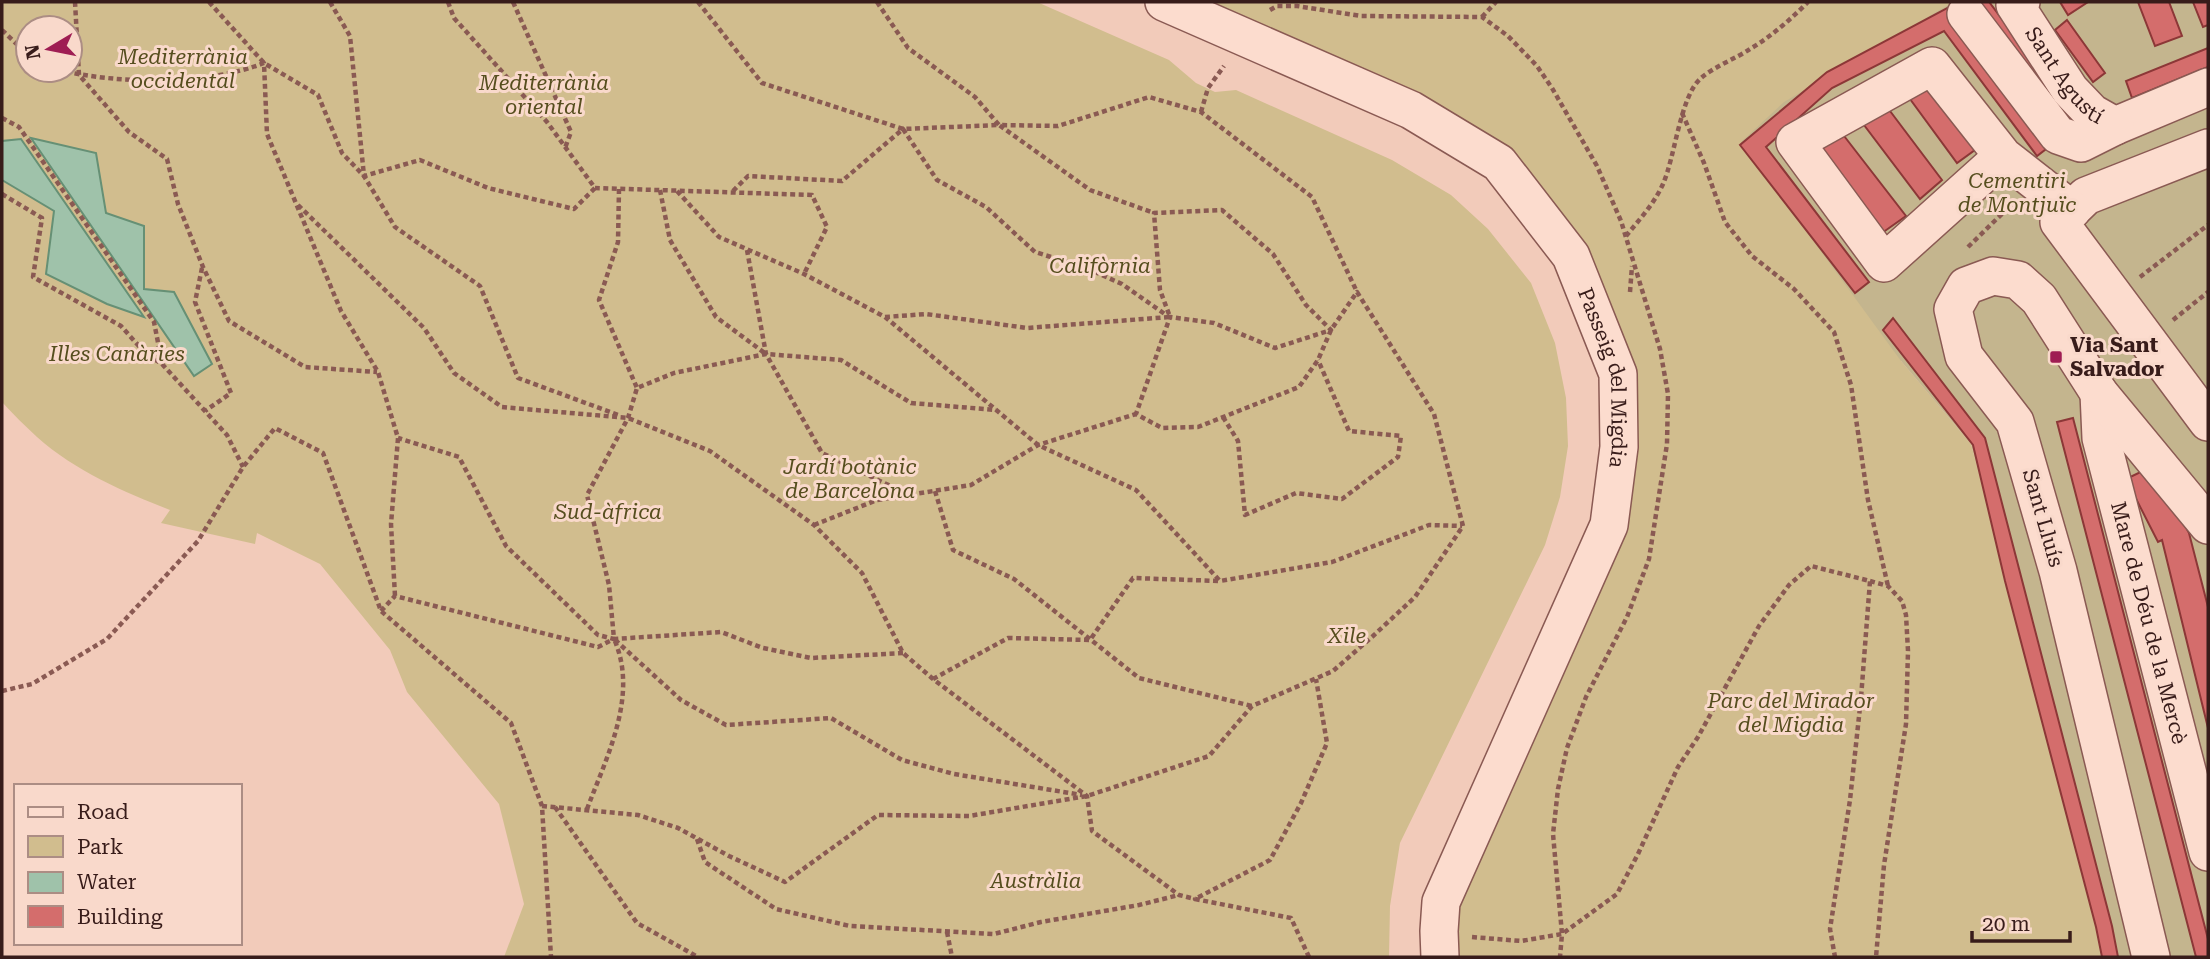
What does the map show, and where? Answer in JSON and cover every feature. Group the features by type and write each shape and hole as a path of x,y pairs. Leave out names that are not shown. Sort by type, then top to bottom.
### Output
{"street":[{"name":"Passeig del Migdia","path":"1164,2 1411,110 1499,163 1571,256 1618,374 1619,447 1609,525 1441,902 1440,944"},
{"name":"Sant Agustí","path":"2021,2 2015,5 2070,90 2092,113 2115,126 2208,87"},
{"path":"1966,15 2058,135 2081,143 2115,126"},
{"path":"2003,156 1884,263 1795,142 1931,66 2003,156 2072,210"},
{"path":"2208,148 2086,196 2059,222 2208,422"},
{"name":"Sant Lluís","path":"2151,957 2058,571 2015,422 1964,356 1953,309 1966,286 1993,276 2018,280 2039,299 2099,393 2208,525"},
{"name":"Mare de Déu de la Mercè","path":"2099,393 2101,438 2208,852"}],"path":[{"path":"209,2 264,63 318,94 342,153 364,176 395,227 480,286 518,378 710,451 814,525 862,573 903,653 933,680 1087,796 1092,831 1179,895"},
{"path":"330,2 350,36 364,176"},
{"path":"448,2 454,18 547,122 595,188"},
{"path":"513,2 572,132 565,148"},
{"path":"542,806 638,816 678,828 785,881 878,815 969,816 1087,796 1209,756 1252,706 1333,671 1415,597 1463,526 1434,414 1357,292 1312,198 1201,112 1149,97 1058,126 999,125 903,129 762,83 698,2"},
{"path":"877,2 908,48 975,97 999,125 1090,190 1153,213 1222,210 1273,254 1306,306 1331,330"},
{"path":"1482,17 1496,2"},
{"path":"1626,236 1649,208 1662,186 1677,143 1682,113 1699,80 1753,47 1791,19 1808,2"},
{"path":"1267,12 1277,6 1297,6 1360,16 1482,17 1508,36 1537,66 1597,166 1626,236 1632,261 1630,292"},
{"path":"84,75 154,81 239,72 264,63"},
{"path":"264,63 267,134 341,311 378,372 398,438 391,524 395,596 382,611"},
{"path":"1201,112 1208,88 1227,63"},
{"path":"84,81 129,132 167,159 178,204 203,267 229,321 305,368 378,372"},
{"path":"1682,113 1704,163 1725,222 1752,256 1794,289 1834,332 1852,385 1868,500 1888,586 1902,601 1906,615 1906,724 1884,865 1876,957"},
{"path":"2,118 19,127 154,322 162,364"},
{"path":"733,191 748,176 842,181 903,129"},
{"path":"903,129 937,180 986,207 1034,252 1086,268 1122,284 1170,317"},
{"path":"364,176 420,160 488,188 575,209 595,188 811,195 827,227 804,274"},
{"path":"587,809 621,718 622,657 614,639 609,585 587,495 628,418 637,388 599,300 618,243 619,189"},
{"path":"660,190 670,240 716,317 766,354"},
{"path":"677,191 719,237 804,274 885,317 1038,445 1136,490 1220,581"},
{"path":"2,194 42,218 33,277 121,326 146,354 162,364 227,435 243,467"},
{"path":"1965,249 2012,204 2004,195"},
{"path":"298,205 424,328 454,373 502,407 628,418"},
{"path":"1136,414 1170,317 1160,290 1153,213"},
{"path":"2115,296 2208,225"},
{"path":"747,249 766,354 822,453 909,495"},
{"path":"203,267 194,302 231,393 205,411"},
{"path":"814,525 877,500 971,485 1038,445 1136,414 1161,428 1199,427 1300,387 1318,360 1331,330 1357,292"},
{"path":"2147,340 2208,292"},
{"path":"885,317 926,314 1027,327 1170,317 1214,323 1275,348 1331,330"},
{"path":"637,388 674,373 766,354 841,360 911,403 996,410"},
{"path":"1223,417 1238,441 1245,515 1296,493 1342,499 1398,457 1401,436 1349,431 1318,360"},
{"path":"2,691 32,684 107,639 198,541 243,467 275,428 323,453 382,611 511,723 542,806 551,957"},
{"path":"398,438 459,457 506,546 598,635 614,639 721,632 763,648 811,657 903,653"},
{"path":"935,491 953,550 1014,579 1139,678 1252,706"},
{"path":"1090,640 1133,578 1220,581 1332,562 1429,525 1463,526"},
{"path":"1440,944 1467,936 1521,941 1562,934 1617,894 1678,766 1698,737 1759,626 1788,585 1811,566 1888,586"},
{"path":"1835,957 1830,929 1850,800 1870,581"},
{"path":"395,596 598,647 614,639"},
{"path":"933,680 1008,638 1090,640"},
{"path":"614,639 681,700 726,725 831,718 902,760 954,774 1087,796"},
{"path":"1195,898 1270,860 1301,803 1327,743 1316,679"},
{"path":"555,807 637,923 698,957"},
{"path":"697,838 705,862 776,908 850,926 994,934 1179,895 1291,918 1309,957"},
{"path":"947,932 952,957"},
{"path":"1560,957 1562,934"}],"green space":[{"name":"Jardí botànic de Barcelona","path":"2,2 1037,2 1169,60 1196,83 1215,92 1236,90 1392,160 1451,195 1488,229 1531,283 1555,343 1566,398 1568,446 1560,497 1545,545 1400,843 1390,906 1389,957 504,957 524,904 499,804 407,692 390,650 320,564 257,533 255,544 161,523 170,510 118,488 67,460 19,420 2,402"},
{"name":"Parc del Mirador del Migdia","path":"1164,2 1953,2 1931,16 1901,361 1971,444 2020,625 2096,927 2101,957 1440,957 1439,931 1609,525 1618,374 1499,163"},
{"name":"Cementiri de Montjuïc","path":"1953,2 2208,2 2208,957 2101,957 2096,927 2020,625 1971,444 1901,361 1741,142 1784,102"}],"water":[{"path":"31,138 96,153 106,213 144,226 144,289 174,292 212,364 194,376"},
{"path":"21,139 144,317 107,304 46,274 54,211 2,180 2,141"}],"building":[{"path":"1970,2 1991,2 2066,104 2052,113"},
{"path":"2060,2 2088,2 2068,15"},
{"path":"2138,2 2169,2 2182,36 2155,46"},
{"path":"2193,2 2208,2 2208,25 2203,27"},
{"path":"1949,7 1957,23 2050,146 2037,156 1944,31 1832,88 1766,147 1869,282 1855,293 1740,145 1827,72"},
{"path":"2067,20 2105,73 2093,82 2055,30"},
{"path":"2208,48 2208,67 2132,98 2126,81"},
{"path":"1933,81 1979,147 1957,163 1910,99"},
{"path":"1887,107 1942,180 1920,199 1864,125"},
{"path":"1841,132 1906,216 1882,233 1818,150"},
{"path":"1893,318 1985,438 2118,957 2102,957 2005,581 1973,445 1883,330"},
{"path":"2073,418 2208,939 2208,957 2196,957 2057,422"},
{"path":"2153,466 2189,533 2208,607 2208,728 2162,540 2158,542 2126,479"}],"place":[{"name":"Via Sant Salvador","path":"2056,357"}],"park label":[{"name":"Mediterrània occidental","path":"183,69"},
{"name":"Mediterrània oriental","path":"544,95"},
{"name":"Califòrnia","path":"1100,266"},
{"name":"Illes Canàries","path":"117,354"},
{"name":"Sud-àfrica","path":"608,512"},
{"name":"Xile","path":"1347,636"},
{"name":"Austràlia","path":"1036,881"}]}
